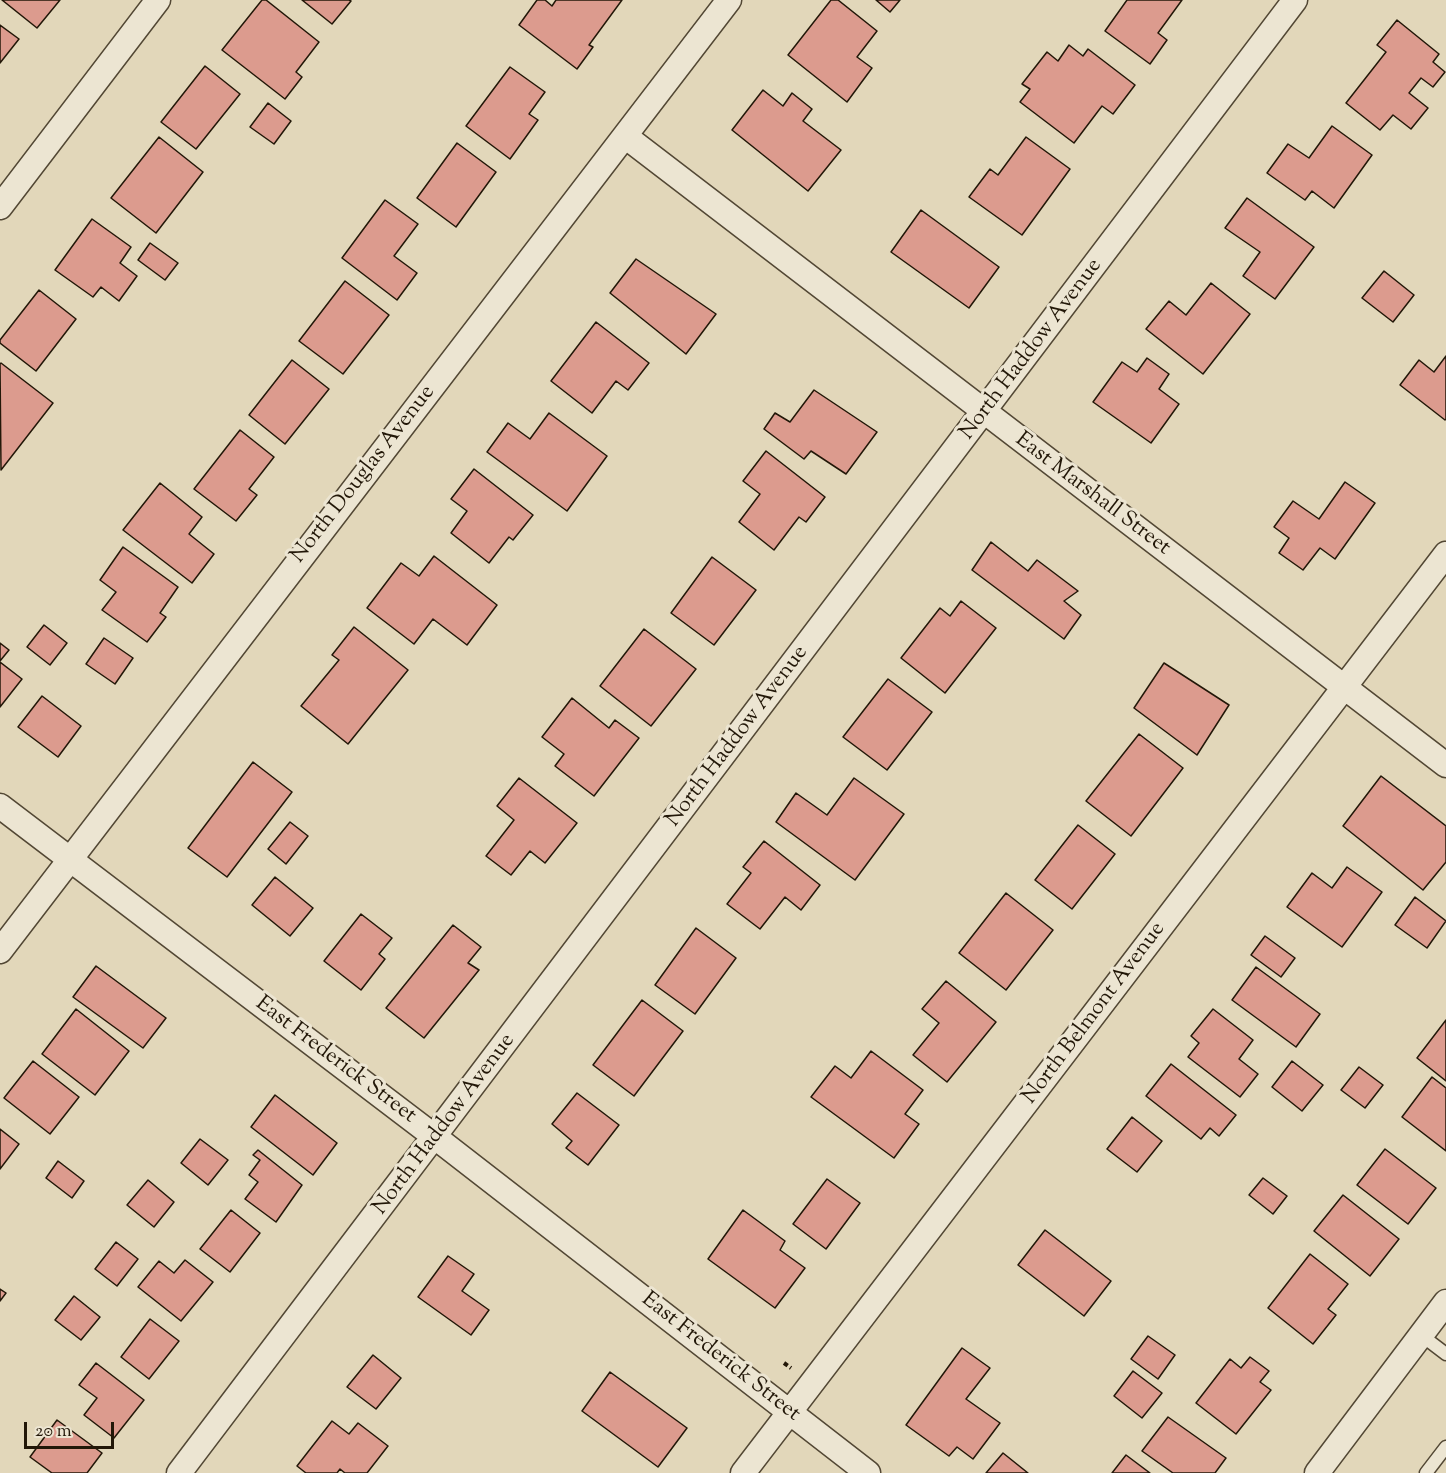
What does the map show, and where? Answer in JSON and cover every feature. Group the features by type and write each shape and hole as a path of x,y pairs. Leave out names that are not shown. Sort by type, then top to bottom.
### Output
{"street":[{"path":"0,207 158,0"},
{"name":"North Douglas Avenue","path":"0,951 69,858 729,0"},
{"name":"North Haddow Avenue","path":"179,1473 1295,0"},
{"name":"East Marshall Street","path":"625,136 984,413 1346,686 1446,765"},
{"name":"North Belmont Avenue","path":"743,1473 1446,554"},
{"name":"East Frederick Street","path":"0,806 435,1137 868,1473"},
{"path":"1317,1473 1446,1302"}],"lane":[{"path":"1421,1335 1446,1354"},
{"path":"1426,1473 1446,1447"}],"building":[{"path":"2,0 60,0 37,28"},
{"path":"262,0 266,0 319,42 296,72 302,77 285,99 222,50"},
{"path":"302,0 349,0 351,1 332,24"},
{"path":"537,0 545,0 552,6 556,0 622,0 589,45 593,47 577,69 519,25"},
{"path":"831,0 838,0 877,31 857,57 872,68 847,102 788,55"},
{"path":"876,0 900,0 890,12"},
{"path":"1127,0 1182,0 1158,33 1167,40 1150,64 1105,31"},
{"path":"1397,20 1439,54 1433,62 1445,72 1433,87 1421,78 1409,93 1428,108 1411,129 1393,115 1380,130 1346,103 1386,52 1377,45"},
{"path":"0,25 19,39 0,63"},
{"path":"1069,45 1083,56 1088,49 1135,85 1113,114 1102,106 1074,143 1020,102 1030,89 1022,84 1047,52 1058,61"},
{"path":"205,66 240,94 196,149 161,122"},
{"path":"510,67 545,92 529,114 538,120 510,159 466,126"},
{"path":"763,90 783,106 792,93 812,109 803,121 841,150 808,191 732,130"},
{"path":"268,103 291,121 274,144 250,127"},
{"path":"1332,126 1372,155 1334,208 1312,191 1305,200 1267,173 1288,144 1309,158"},
{"path":"159,137 203,172 156,233 111,198"},
{"path":"1026,137 1070,169 1022,235 969,197 990,169 998,175"},
{"path":"457,143 496,172 456,227 417,198"},
{"path":"1247,198 1314,247 1275,299 1243,276 1260,252 1225,228"},
{"path":"385,200 418,224 394,256 417,273 397,300 342,258"},
{"path":"921,210 999,267 969,308 891,252"},
{"path":"92,219 131,247 120,263 137,276 119,301 101,287 93,297 55,270"},
{"path":"150,243 178,263 165,280 138,260"},
{"path":"636,259 716,314 686,354 610,293"},
{"path":"1384,271 1414,295 1393,322 1362,298"},
{"path":"345,281 389,315 343,374 299,341"},
{"path":"1211,283 1250,314 1203,374 1146,329 1169,301 1186,315"},
{"path":"39,290 76,319 36,371 0,343 0,340"},
{"path":"596,322 649,363 628,390 616,381 592,413 551,381"},
{"path":"1446,356 1445,420 1400,385 1419,360 1434,372"},
{"path":"1147,358 1169,374 1159,389 1179,404 1151,443 1093,402 1122,362 1137,372"},
{"path":"292,360 329,389 285,444 249,415"},
{"path":"0,364 53,403 1,470"},
{"path":"814,390 877,432 846,474 811,451 804,459 764,429 775,413 790,422"},
{"path":"549,413 607,456 567,511 487,452 508,423 530,439"},
{"path":"240,430 274,457 249,489 257,495 236,521 194,489"},
{"path":"766,451 825,497 806,522 799,517 774,550 739,522 760,494 743,481"},
{"path":"474,469 533,515 513,540 509,537 489,563 451,533 467,511 451,499"},
{"path":"1345,482 1375,503 1335,559 1320,548 1303,570 1279,553 1289,538 1274,527 1293,501 1319,519"},
{"path":"160,483 202,517 189,534 214,554 192,583 123,530"},
{"path":"991,542 1028,571 1037,560 1078,591 1064,601 1081,615 1064,639 972,570"},
{"path":"123,547 178,587 160,613 166,617 147,642 102,610 116,592 100,580"},
{"path":"434,556 497,605 467,645 433,619 414,644 367,608 401,563 419,576"},
{"path":"712,557 756,590 714,645 671,613"},
{"path":"961,601 996,628 945,693 901,658 940,608 950,616"},
{"path":"44,625 67,643 50,665 27,647"},
{"path":"354,627 408,670 348,744 301,706 339,660 332,655"},
{"path":"644,629 696,669 651,726 600,686"},
{"path":"104,638 133,658 115,684 86,664"},
{"path":"0,643 9,650 0,661"},
{"path":"0,662 22,679 0,707"},
{"path":"1164,663 1229,705 1197,755 1134,708"},
{"path":"888,679 932,712 887,770 843,737"},
{"path":"42,696 81,726 58,757 18,727"},
{"path":"572,698 609,728 615,720 639,738 594,796 555,766 564,754 542,737"},
{"path":"1139,734 1183,768 1131,836 1086,801"},
{"path":"253,762 292,792 227,877 188,848"},
{"path":"1381,776 1446,826 1446,862 1423,890 1343,826"},
{"path":"519,778 577,823 545,863 530,851 511,875 486,856 514,820 497,806"},
{"path":"854,778 904,814 855,880 776,822 796,793 827,815"},
{"path":"290,822 308,836 286,864 268,849"},
{"path":"1078,825 1115,854 1072,909 1035,880"},
{"path":"764,841 820,885 801,910 785,897 760,929 727,904 751,873 743,867"},
{"path":"1347,867 1382,892 1342,947 1287,907 1312,873 1332,888"},
{"path":"275,877 313,908 290,936 252,905"},
{"path":"1006,893 1053,930 1006,990 959,953"},
{"path":"1415,897 1446,921 1427,948 1395,925"},
{"path":"361,914 392,938 379,954 385,959 361,990 324,961"},
{"path":"453,925 481,947 468,963 479,970 424,1038 386,1008"},
{"path":"696,928 736,958 695,1014 655,985"},
{"path":"1265,936 1295,958 1281,977 1251,955"},
{"path":"96,966 166,1018 143,1048 73,997"},
{"path":"1256,967 1320,1014 1296,1047 1232,1000"},
{"path":"946,981 996,1022 947,1082 913,1055 939,1023 922,1009"},
{"path":"642,1000 683,1031 634,1096 593,1065"},
{"path":"76,1009 129,1051 95,1095 42,1054"},
{"path":"1213,1009 1253,1040 1239,1059 1258,1074 1240,1097 1188,1057 1199,1043 1191,1036"},
{"path":"1446,1020 1446,1081 1417,1058"},
{"path":"871,1051 923,1090 905,1114 919,1124 894,1158 811,1097 835,1066 851,1078"},
{"path":"33,1061 79,1097 50,1134 4,1098"},
{"path":"1292,1061 1323,1085 1302,1111 1272,1087"},
{"path":"1171,1064 1236,1115 1219,1136 1210,1128 1201,1139 1146,1096"},
{"path":"1359,1067 1383,1085 1365,1108 1341,1090"},
{"path":"1432,1077 1446,1088 1446,1151 1402,1117"},
{"path":"577,1093 619,1125 588,1165 566,1148 572,1141 552,1124"},
{"path":"275,1095 337,1143 313,1175 251,1127"},
{"path":"1132,1117 1162,1141 1137,1172 1107,1149"},
{"path":"0,1129 19,1144 0,1169"},
{"path":"200,1139 228,1160 208,1185 181,1163"},
{"path":"1385,1149 1436,1188 1408,1224 1357,1185"},
{"path":"258,1150 302,1185 276,1222 245,1199 258,1182 249,1175 260,1160 253,1155"},
{"path":"58,1161 84,1181 72,1198 46,1178"},
{"path":"1263,1178 1287,1196 1273,1214 1249,1195"},
{"path":"827,1179 860,1203 826,1249 793,1224"},
{"path":"148,1180 174,1202 154,1227 127,1205"},
{"path":"1343,1195 1399,1239 1370,1276 1314,1231"},
{"path":"231,1210 260,1233 230,1272 200,1249"},
{"path":"743,1210 785,1241 780,1250 805,1268 775,1308 708,1259"},
{"path":"1045,1230 1111,1281 1084,1316 1018,1265"},
{"path":"116,1242 138,1259 117,1286 95,1269"},
{"path":"1310,1254 1348,1284 1328,1309 1336,1315 1313,1344 1268,1308"},
{"path":"448,1256 474,1274 462,1291 489,1310 471,1335 418,1297"},
{"path":"185,1260 213,1282 181,1321 138,1287 159,1261 174,1273"},
{"path":"0,1289 6,1293 0,1301"},
{"path":"74,1296 100,1317 81,1340 55,1320"},
{"path":"150,1319 179,1341 149,1379 121,1357"},
{"path":"1148,1336 1175,1355 1158,1379 1131,1359"},
{"path":"962,1348 990,1368 966,1399 1000,1423 973,1459 957,1447 949,1456 906,1425"},
{"path":"373,1355 401,1378 376,1409 347,1387"},
{"path":"1250,1357 1269,1371 1260,1382 1271,1390 1236,1434 1196,1403 1230,1359 1241,1368"},
{"path":"96,1363 144,1400 114,1438 84,1415 97,1398 79,1385"},
{"path":"1133,1371 1162,1393 1142,1418 1114,1396"},
{"path":"610,1372 687,1428 658,1467 582,1411"},
{"path":"1168,1417 1226,1458 1215,1473 1173,1473 1142,1451"},
{"path":"57,1420 102,1453 87,1473 52,1473 30,1457"},
{"path":"332,1421 349,1434 358,1423 388,1446 367,1473 345,1473 340,1469 337,1473 306,1473 297,1466"},
{"path":"1003,1453 1028,1473 986,1473"},
{"path":"1126,1455 1150,1473 1112,1473"}]}
